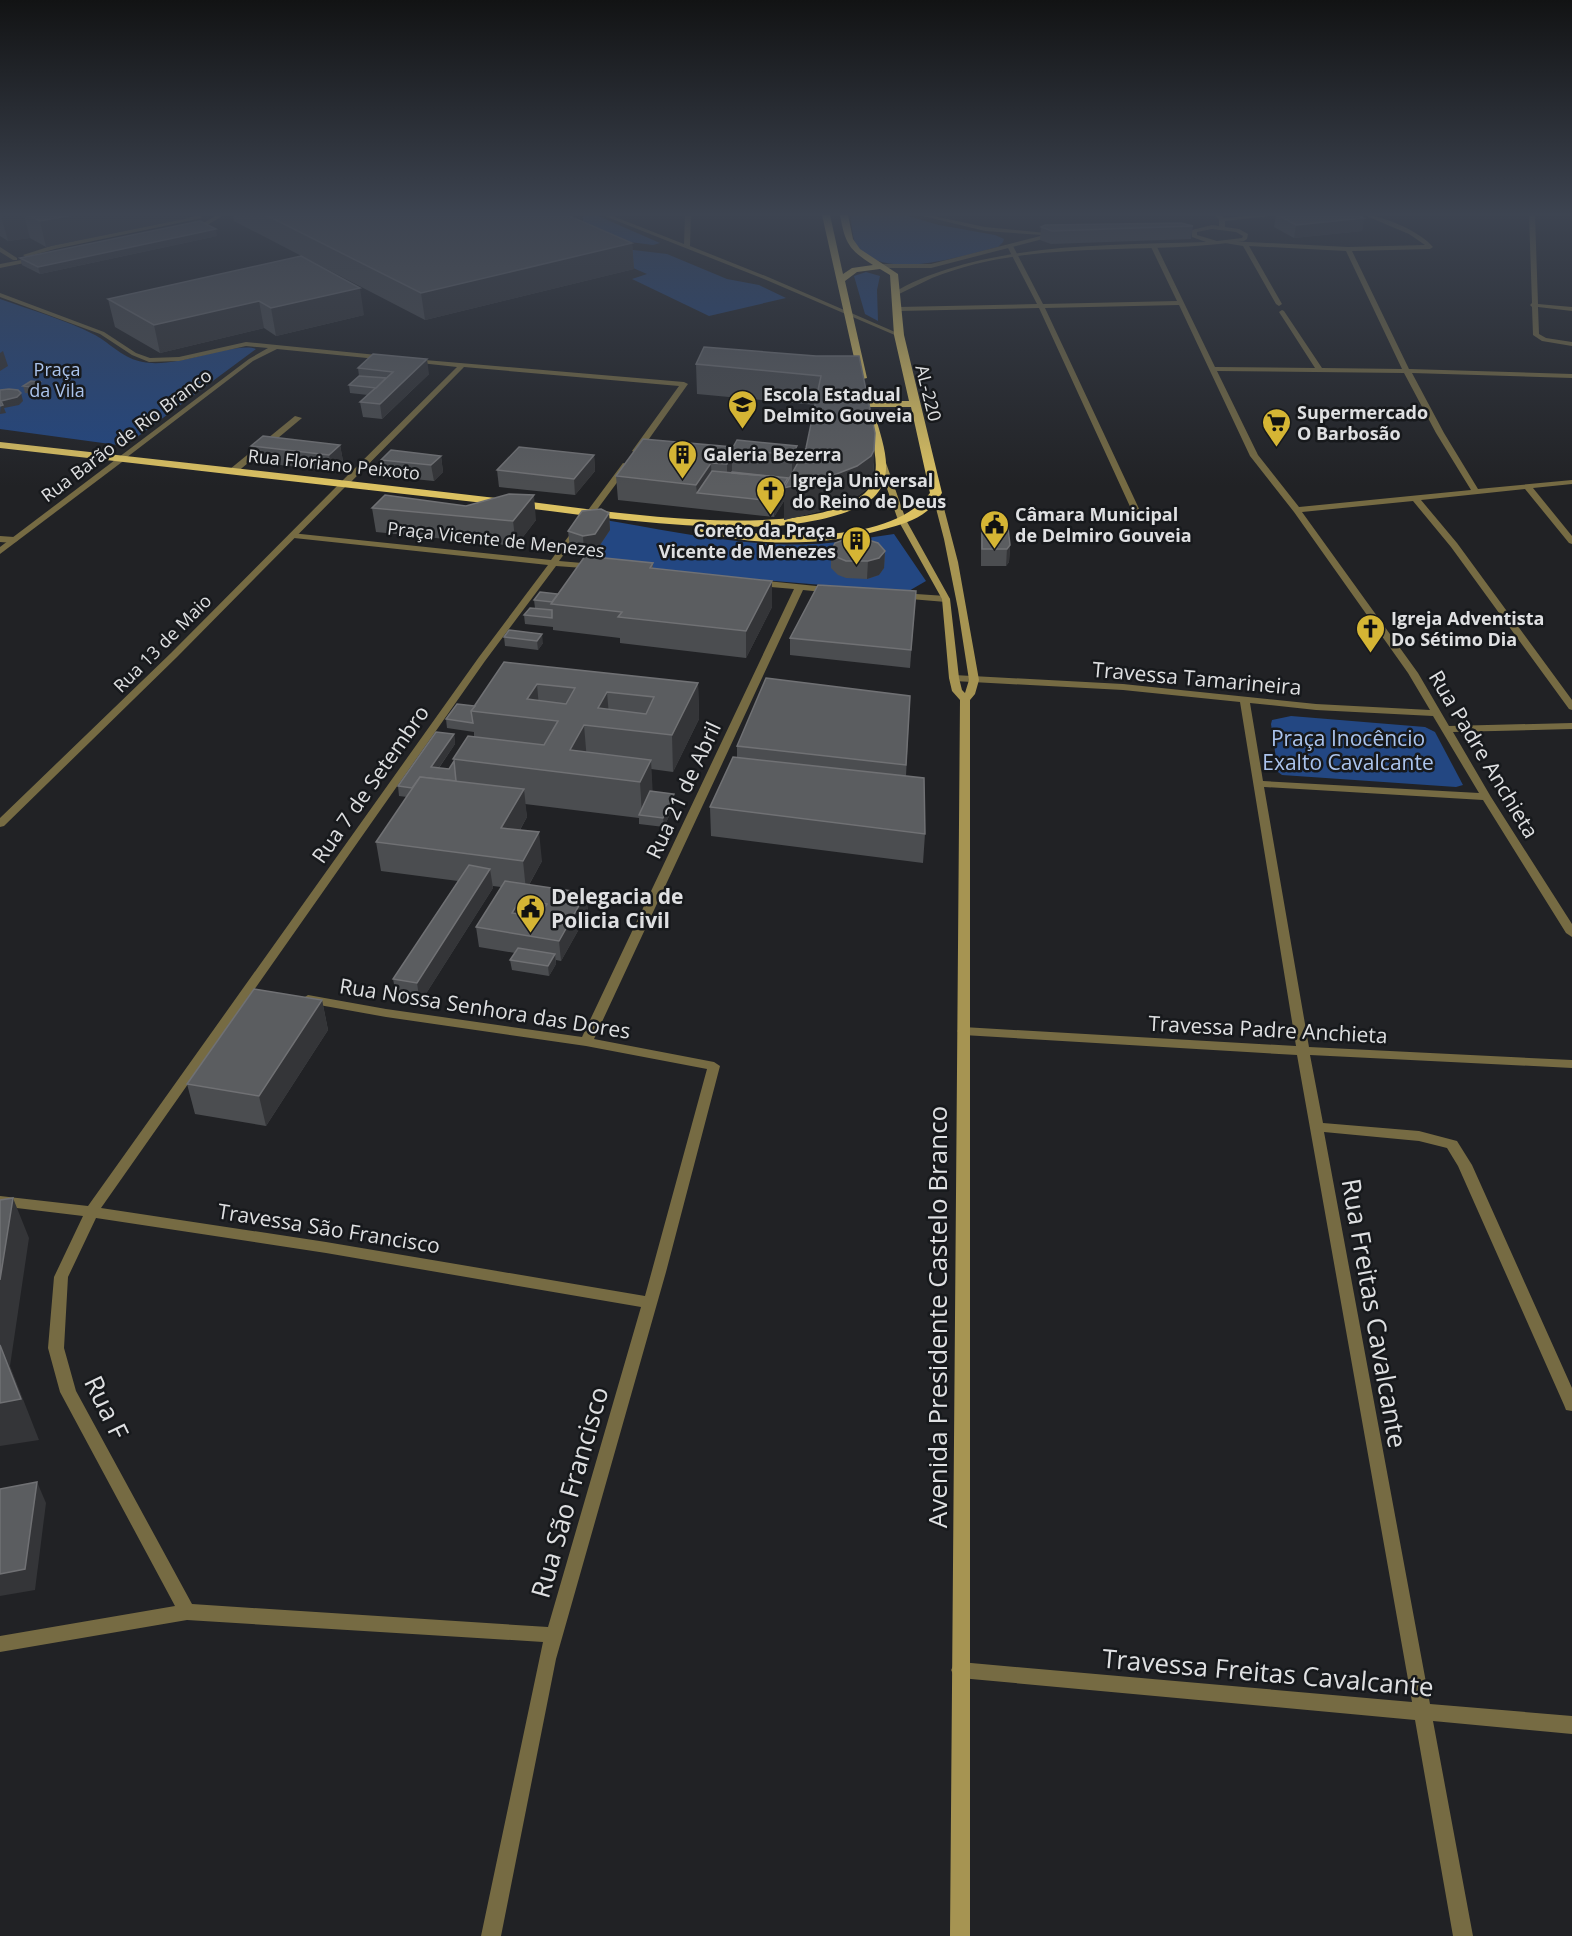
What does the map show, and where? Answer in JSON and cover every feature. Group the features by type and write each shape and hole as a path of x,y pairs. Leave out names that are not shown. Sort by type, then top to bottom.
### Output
{"highway":[{"name":"Rua Floriano Peixoto","path":"0,445 664,519 754,525 792,523 834,512 872,494 879,479 881,460 846,305"},
{"name":"AL-220","path":"898,305 899,335 936,493"},
{"path":"867,404 915,404"},
{"name":"Rua Floriano Peixoto","path":"664,519 734,536 813,539 864,533 902,520 924,508 936,493"}],"main road":[{"name":"Avenida Presidente Castelo Branco","path":"881,460 902,520 945,599 954,678 957,691 965,699"},
{"path":"936,493 958,578 974,680"},
{"name":"Avenida Presidente Castelo Branco","path":"960,1936 965,699 970,694 974,680"}],"street":[{"path":"28,305 102,333 134,354 149,360 179,359 246,344 392,359"},
{"path":"829,305 899,335"},
{"path":"898,309 1071,305"},
{"name":"Rua Padre Anchieta","path":"1182,305 1254,456 1297,510 1413,673 1486,798 1572,933"},
{"path":"1280,305 1320,370"},
{"path":"1374,305 1405,371 1440,435 1476,492"},
{"path":"1533,305 1536,335 1544,340 1572,344"},
{"path":"1536,305 1572,309"},
{"path":"1041,306 1137,513"},
{"name":"Rua Barão de Rio Branco","path":"0,551 251,360 274,348"},
{"path":"403,360 462,366"},
{"name":"Rua 7 de Setembro","path":"92,1211 256,990 376,807 684,384 462,366"},
{"name":"Rua 13 de Maio","path":"0,824 5,814 174,655 462,366"},
{"path":"1212,369 1572,376"},
{"path":"233,471 298,418"},
{"path":"1297,510 1572,482"},
{"path":"1527,486 1572,541"},
{"path":"1415,498 1454,545 1572,707"},
{"name":"Praça Vicente de Menezes","path":"294,535 610,568"},
{"path":"0,539 14,540"},
{"path":"752,583 844,591"},
{"name":"Rua 21 de Abril","path":"586,1042 800,588"},
{"path":"889,595 945,599"},
{"name":"Travessa Tamarineira","path":"954,678 1123,687 1316,707 1436,713"},
{"name":"Rua Freitas Cavalcante","path":"1244,699 1303,1051 1463,1936"},
{"path":"1446,729 1572,726"},
{"path":"1259,784 1486,798"},
{"name":"Rua Nossa Senhora das Dores","path":"296,997 386,1014 586,1042 714,1066"},
{"name":"Travessa Padre Anchieta","path":"963,1031 1572,1064"},
{"name":"Rua São Francisco","path":"491,1936 547,1659 650,1303 714,1066"},
{"path":"1317,1127 1419,1136 1452,1144 1465,1165 1572,1405"},
{"name":"Travessa São Francisco","path":"0,1201 92,1211 650,1303"},
{"name":"Rua F","path":"92,1211 61,1277 56,1348 68,1392 188,1612"},
{"path":"0,1644 188,1612 554,1635"},
{"name":"Travessa Freitas Cavalcante","path":"960,1670 1572,1725"}],"green space":[{"name":"Praça da Vila","path":"0,305 18,305 60,320 101,339 124,355 143,362 172,362 234,349 256,349 125,446 0,429"},
{"path":"687,305 755,305 709,316"},
{"path":"862,305 877,305 878,321 865,314"},
{"path":"599,519 734,541 788,545 854,540 894,534 926,581 907,592 676,573 589,558 567,550 589,521"},
{"name":"Praça Inocêncio Exalto Cavalcante","path":"1291,716 1425,727 1435,732 1463,785 1456,787 1282,775 1278,772 1271,724 1272,720"}],"building":[{"path":"119,305 240,305 154,325"},
{"path":"704,347 816,356 859,356 875,433 874,450 871,456 857,466 826,478 784,488 806,448 821,376 696,364"},
{"path":"373,354 427,359 380,404 360,402 393,372 358,368"},
{"path":"359,376 386,378 376,388 349,385"},
{"path":"31,381 40,382 32,387 23,386"},
{"path":"0,390 18,390 21,393 17,397 1,401 3,405 0,406"},
{"path":"263,436 340,445 329,455 251,446"},
{"path":"643,439 733,447 732,455 727,464 711,463 696,485 616,476"},
{"path":"737,440 797,446 792,455 732,449"},
{"path":"519,447 594,455 574,479 497,470"},
{"path":"391,450 441,456 431,465 381,460"},
{"path":"712,471 788,478 774,501 697,493"},
{"path":"732,472 779,477 732,473"},
{"path":"509,494 534,495 513,521 372,508 385,495 466,506"},
{"path":"601,509 609,513 595,534 583,536 568,531 582,511"},
{"path":"982,519 1007,519 1010,545 1007,549 982,549"},
{"path":"865,539 878,543 885,551 879,558 868,561 846,561 831,551 835,543 843,540"},
{"path":"585,556 653,563 650,568 772,581 746,631 618,617 622,612 551,604"},
{"path":"818,585 916,591 911,650 790,638"},
{"path":"540,592 558,594 552,602 534,600"},
{"path":"530,608 552,610 552,618 524,615"},
{"path":"509,630 542,634 537,641 504,637"},
{"path":"504,662 698,683 672,735 584,725 570,750 651,760 640,782 453,759 468,736 544,745 558,721 471,711","holes":["537,684 575,688 566,704 527,699","607,692 654,697 646,714 598,708"]},
{"path":"766,678 910,696 906,765 737,746"},
{"path":"457,704 475,706 471,711 473,723 446,719"},
{"path":"436,732 454,734 431,767 449,769 454,761 456,781 420,777 412,788 398,786"},
{"path":"733,757 924,778 925,834 710,807"},
{"path":"420,777 524,789 501,828 539,832 523,861 376,842"},
{"path":"650,791 674,794 663,818 639,815"},
{"path":"469,865 490,869 417,983 393,979"},
{"path":"505,881 586,893 559,941 476,927","holes":["520,900 547,904 539,917 512,913"]},
{"path":"518,948 555,954 548,966 510,960"},
{"path":"254,989 322,1000 259,1096 187,1084"},
{"path":"13,1198 0,1280 0,1200"},
{"path":"0,1345 21,1399 0,1403"},
{"path":"37,1482 25,1569 0,1574 0,1489"}],"place":[{"name":"Escola Estadual Delmito Gouveia","path":"742,430"},
{"name":"Supermercado O Barbosão","path":"1276,448"},
{"name":"Galeria Bezerra","path":"682,480"},
{"name":"Igreja Universal do Reino de Deus","path":"771,516"},
{"name":"Câmara Municipal de Delmiro Gouveia","path":"994,550"},
{"name":"Coreto da Praça Vicente de Menezes","path":"857,566"},
{"name":"Igreja Adventista Do Sétimo Dia","path":"1370,654"},
{"name":"Delegacia de Policia Civil","path":"530,934"}]}
